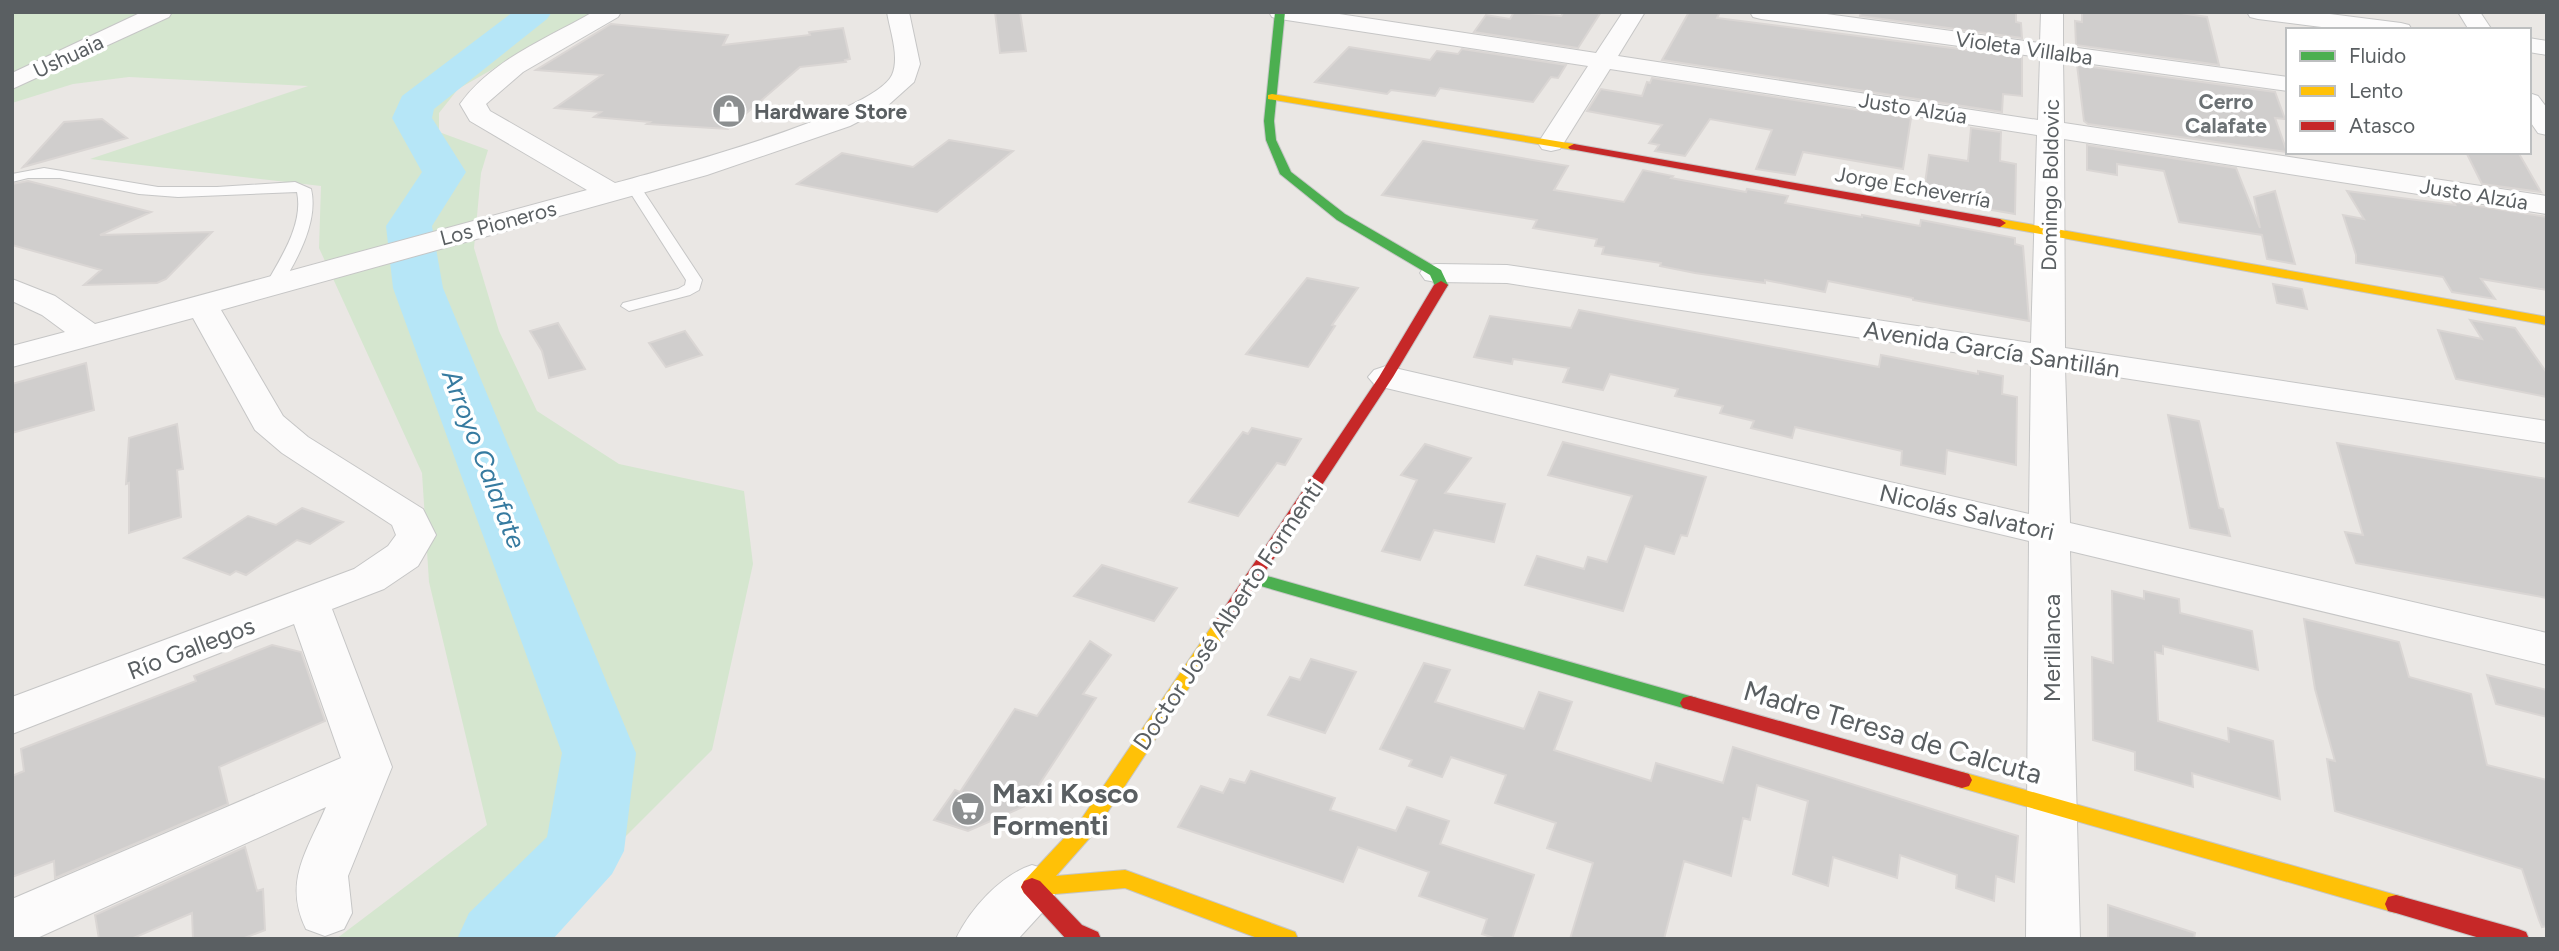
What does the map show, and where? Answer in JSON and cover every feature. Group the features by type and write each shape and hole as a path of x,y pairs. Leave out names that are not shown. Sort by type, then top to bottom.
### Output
{"street":[{"name":"Ushuaia","path":"12,82 161,12"},
{"path":"610,12 501,77 478,94 473,104 479,116 621,189"},
{"name":"Los Pioneros","path":"12,357 697,169 814,130 876,103 902,82 908,71 898,12"},
{"path":"1280,12 1271,140 1286,174 1341,217 1436,273"},
{"name":"Justo Alzúa","path":"1280,12 2547,205"},
{"path":"1551,144 1634,12"},
{"name":"Violeta Villalba","path":"1761,12 2286,84"},
{"name":"Domingo Boldovic","path":"2048,358 2052,12"},
{"path":"2259,12 2385,28"},
{"path":"2469,12 2480,28"},
{"name":"Jorge Echeverría","path":"1272,97 2547,321"},
{"name":"Avenida García Santillán","path":"1436,273 1507,274 2547,432"},
{"name":"Doctor José Alberto Formenti","path":"983,939 1087,827 1386,377 1441,286 1436,273"},
{"path":"12,289 47,303 71,318 89,336"},
{"name":"Río Gallegos","path":"12,716 369,579 403,556 416,535 409,518 295,445 268,422 202,305"},
{"name":"Merillanca","path":"2048,358 2053,939"},
{"name":"Nicolás Salvatori","path":"1386,377 2547,649"},
{"name":"Madre Teresa de Calcuta","path":"1254,578 2518,939"},
{"path":"308,603 368,767 322,876 325,913"},
{"path":"12,924 368,767"},
{"path":"1032,887 1125,879 1287,939"},
{"path":"1032,887 1074,932 1090,939"}],"lane":[{"path":"12,178 29,173 48,172 139,190 159,191 295,186 304,189 308,197 296,243 273,286"},
{"path":"621,189 694,280 693,287 684,292 629,306"}],"green space":[{"path":"12,12 593,12 458,89 439,113 439,132 488,150 481,173 474,248 499,331 537,411 619,464 744,491 753,564 712,750 523,939 336,939 487,825 429,582 422,473 319,248 321,186 90,159 308,86 129,77 73,84 12,103"}],"building":[{"path":"995,12 1020,12 1026,51 1000,53"},
{"path":"1514,12 1561,16 1564,12 1601,12 1578,48 1474,32 1486,15 1510,19"},
{"path":"1689,12 1720,12 1717,18 2022,57 2022,96 2003,94 2002,112 1662,60"},
{"path":"1861,12 2016,12 2016,22 2021,23 2022,38 1860,16"},
{"path":"2082,12 2174,12 2207,17 2219,65 2076,45 2075,21 2082,22"},
{"path":"611,24 728,35 723,45 810,35 809,32 843,28 850,59 845,60 846,62 800,67 728,129 647,124 650,122 594,117 601,112 555,108 602,75 536,70"},
{"path":"1349,47 1430,60 1437,51 1458,54 1462,49 1566,65 1558,78 1551,77 1533,102 1440,88 1435,96 1391,90 1387,94 1315,82"},
{"path":"2077,65 2275,92 2285,119 2275,118 2286,152 2088,124 2084,121"},
{"path":"1652,78 1911,118 1903,169 1803,152 1795,175 1756,169 1772,130 1710,119 1685,156 1655,151 1659,145 1649,143 1662,125 1587,111 1601,89 1642,96 1647,82 1650,83"},
{"path":"102,119 127,138 23,167 64,122"},
{"path":"1971,128 2001,132 2000,161 2016,164 2015,214 1923,198 1929,155 1968,161"},
{"path":"949,140 1013,151 937,212 797,184 842,153 913,167"},
{"path":"1423,141 1568,166 1554,190 1624,202 1643,170 1746,192 1747,189 1788,196 1785,203 1920,226 1921,220 2015,238 2015,244 2023,246 2029,321 1828,281 1825,292 1765,280 1765,283 1695,273 1660,266 1661,263 1602,254 1604,247 1595,246 1597,239 1533,228 1537,220 1382,195"},
{"path":"2087,145 2236,168 2260,228 2254,197 2275,191 2295,264 2267,259 2262,235 2179,222 2164,171 2117,164 2117,175 2087,170"},
{"path":"2467,154 2519,154 2541,192 2482,184"},
{"path":"28,181 151,212 100,235 212,232 166,279 157,283 84,285 101,270 12,245 12,184"},
{"path":"2347,191 2455,205 2453,202 2547,217 2547,290 2481,279 2495,299 2452,292 2443,277 2356,263 2343,215 2364,219"},
{"path":"1307,278 1358,288 1332,325 1335,326 1308,367 1246,354"},
{"path":"2273,284 2302,289 2307,309 2277,303"},
{"path":"1579,310 1879,367 1881,355 1978,374 1978,371 2003,376 2002,394 2017,397 2016,465 1947,450 1945,474 1901,465 1902,451 1795,427 1792,438 1751,428 1754,421 1720,413 1723,406 1675,396 1678,389 1610,374 1603,390 1563,382 1569,368 1513,359 1512,364 1474,357 1490,316 1571,328"},
{"path":"2470,320 2515,328 2547,373 2547,397 2456,379 2438,330 2482,339"},
{"path":"558,323 585,369 549,378 542,351 530,331"},
{"path":"685,331 702,355 666,367 649,343"},
{"path":"86,363 94,410 12,433 12,384"},
{"path":"2168,415 2199,421 2219,508 2223,509 2230,536 2190,528"},
{"path":"177,424 183,469 177,470 181,517 129,533 129,483 126,484 129,438"},
{"path":"1252,428 1301,439 1285,465 1277,463 1238,516 1189,502 1243,432 1248,434"},
{"path":"1563,442 1706,477 1687,536 1681,535 1674,554 1645,546 1623,611 1525,585 1537,556 1584,569 1588,557 1607,562 1632,496 1548,475"},
{"path":"2337,443 2547,479 2547,598 2356,563 2345,532 2363,535"},
{"path":"1425,444 1471,458 1445,493 1505,504 1494,542 1434,530 1420,560 1382,551 1417,480 1401,475"},
{"path":"302,508 343,522 310,544 297,540 246,575 236,571 230,575 184,558 248,516 276,525"},
{"path":"1102,565 1177,588 1154,621 1074,596"},
{"path":"2112,591 2144,599 2144,591 2179,599 2180,613 2252,631 2258,670 2163,646 2163,654 2155,652 2158,721 2229,742 2228,728 2273,741 2280,799 2192,773 2193,787 2135,770 2135,752 2093,740 2092,657 2113,663"},
{"path":"2304,619 2399,642 2409,677 2471,694 2487,765 2547,780 2547,926 2542,927 2522,869 2335,811 2327,759 2335,761 2315,689"},
{"path":"1090,641 1111,655 1083,694 1096,698 1025,806 968,831 934,820 955,790 960,792 1015,709 1037,716"},
{"path":"272,645 301,652 325,721 219,767 228,804 55,878 54,861 12,877 12,776 24,771 21,749 196,681 194,676"},
{"path":"1311,659 1356,672 1325,733 1268,715 1290,677 1300,680"},
{"path":"1424,663 1450,670 1435,702 1524,729 1539,692 1572,702 1554,750 1651,781 1656,763 1723,783 1733,747 2018,836 2014,882 1996,876 1994,901 1956,888 1957,875 1900,855 1897,878 1833,857 1828,886 1793,874 1808,801 1757,785 1750,820 1743,818 1731,876 1684,861 1664,939 1570,939 1593,863 1547,848 1556,823 1495,803 1506,775 1451,757 1442,777 1409,766 1412,760 1380,749"},
{"path":"2487,675 2547,690 2547,717 2496,704"},
{"path":"1251,771 1335,798 1330,810 1396,831 1407,807 1449,821 1440,844 1534,875 1512,939 1497,939 1482,934 1487,919 1419,896 1429,872 1358,847 1343,882 1178,827 1201,786 1223,793 1230,779 1245,783"},
{"path":"245,847 257,891 263,889 265,930 242,939 193,939 192,913 131,939 99,939 95,915"},
{"path":"2108,905 2195,933 2194,939 2108,939"}],"waterway":[{"name":"Arroyo Calafate","path":"499,939 584,851 599,753 418,288 409,226 444,172 412,118 416,104 535,12"}],"traffic: fast":[{"path":"1280,12 1269,121 1271,140 1286,174 1341,217 1436,273 1441,285"},
{"path":"1253,578 1690,703"}],"traffic: slow":[{"path":"1272,97 1574,147"},
{"path":"2000,223 2547,321"},
{"path":"1032,887 1087,827 1224,621"},
{"path":"1962,780 2396,904"},
{"path":"1032,887 1125,879 1287,939"}],"traffic: jam":[{"path":"1574,147 2000,223"},
{"path":"1224,621 1386,377 1441,285"},
{"path":"1690,703 1962,780"},
{"path":"1032,887 1074,932 1090,939"},
{"path":"2396,904 2518,939"}],"place":[{"name":"Hardware Store","path":"729,111"},
{"name":"Maxi Kosco Formenti","path":"968,809"}],"district":[{"name":"Cerro Calafate","path":"2226,113"}]}
